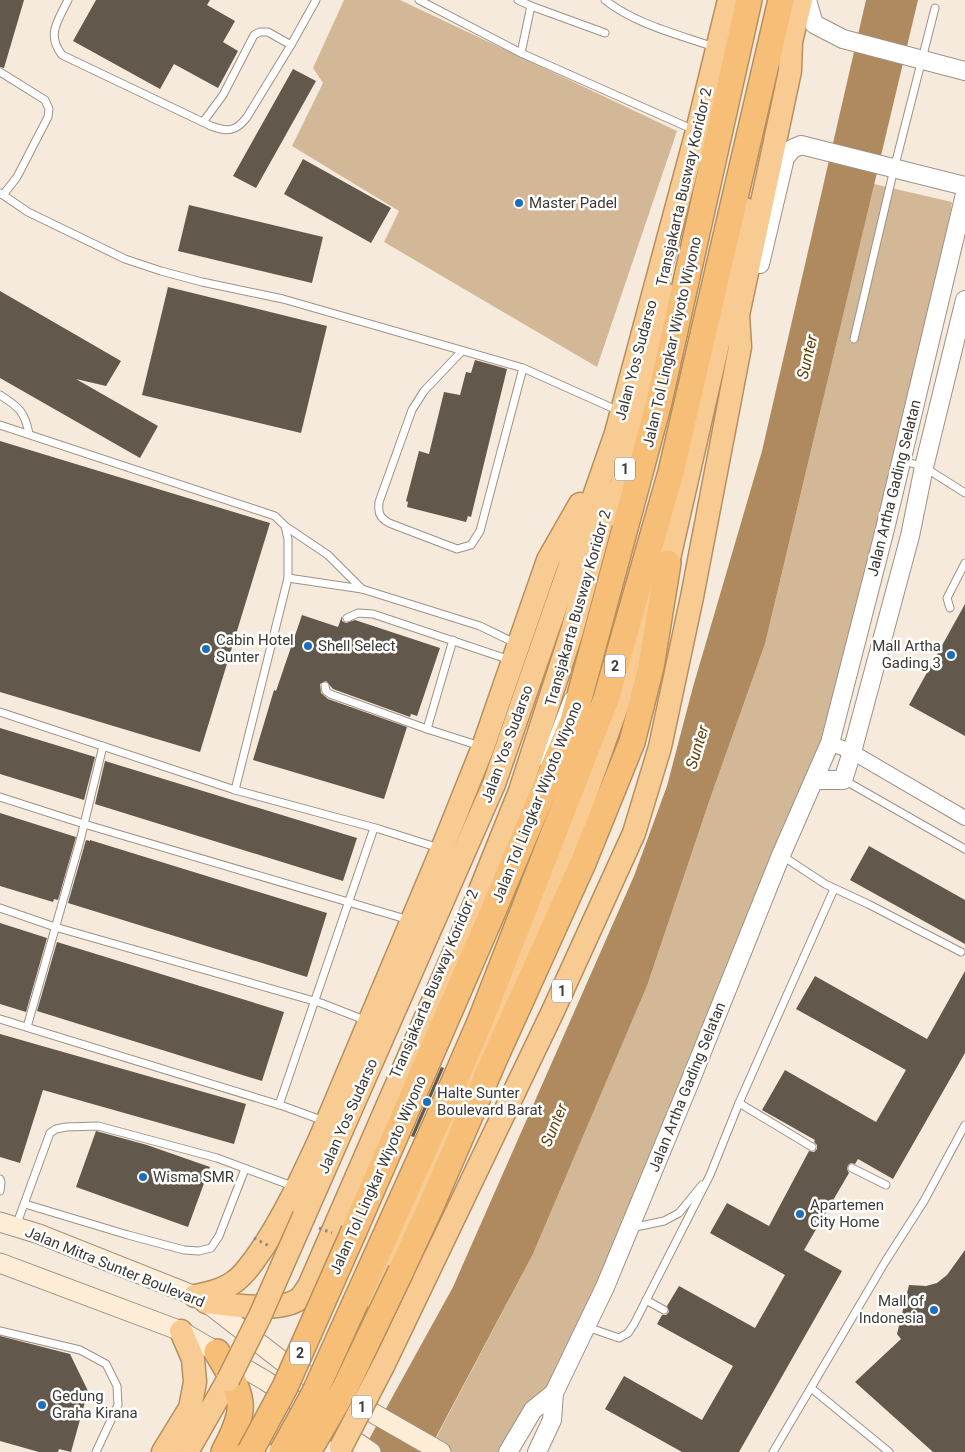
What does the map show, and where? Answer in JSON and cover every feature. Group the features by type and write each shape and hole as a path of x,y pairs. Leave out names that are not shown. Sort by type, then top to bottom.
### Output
{"highway":[{"name":"Jalan Yos Sudarso","path":"187,1452 228,1380 260,1316 494,784 608,457 705,140 717,49 729,0"},
{"name":"Jalan Yos Sudarso","path":"467,923 516,813 537,746 567,677 583,634 648,386 736,0"},
{"name":"Jalan Tol Lingkar Wiyoto Wiyono","path":"250,1452 285,1387 488,925 574,721 659,402 749,0"},
{"name":"Jalan Tol Lingkar Wiyoto Wiyono","path":"282,1452 314,1394 442,1110 490,995 606,699 671,472 781,0"},
{"name":"1","path":"352,1445 382,1366 553,1011 634,833 660,747 692,597 740,347 738,315 790,71 790,42 801,0"},
{"path":"309,1452 345,1388 431,1206 583,863 632,742 650,667 668,564 717,348 744,214 778,69 790,42"},
{"path":"631,378 632,406 572,631 520,791 317,1284 315,1296 323,1304 333,1309 349,1311 356,1307 426,1187 552,889 668,564"},
{"path":"200,1299 235,1282 247,1270 264,1247 297,1188 327,1122 442,849 483,746 548,560 608,457"},
{"path":"200,1299 240,1306 284,1305 299,1299 317,1284"},
{"path":"337,1394 345,1378 346,1361 359,1321 356,1307"},
{"path":"163,1452 190,1408 195,1382 193,1359 181,1331"},
{"path":"217,1352 234,1385 241,1404 235,1432 224,1452"},
{"path":"309,1452 326,1433 352,1445"}],"main road":[{"name":"Jalan Mitra Sunter Boulevard","path":"8,1224 39,1234 200,1299 282,1361 438,1450"},
{"path":"0,1263 181,1331 217,1352 352,1445"}],"street":[{"path":"807,0 814,24 844,39 965,71"},
{"path":"740,347 785,158 792,149 801,145 897,169 961,188"},
{"name":"Jalan Artha Gading Selatan","path":"537,1452 552,1420 554,1393 605,1287 781,854 830,743 935,324 961,188"},
{"name":"Jalan Artha Gading Selatan","path":"843,780 910,536 924,467 961,332 965,300"},
{"path":"935,324 961,332"},
{"path":"830,743 852,752 965,818"},
{"path":"817,774 843,780"},
{"name":"Jalan Artha Gading Selatan","path":"508,1452 533,1410 554,1393"}],"lane":[{"path":"68,0 58,20 53,39 62,55 204,122 220,129 231,130 240,126 316,0"},
{"path":"419,0 521,52 705,140"},
{"path":"518,0 605,34"},
{"path":"604,0 618,11 641,21 717,49"},
{"path":"521,52 531,6"},
{"path":"854,339 935,8"},
{"path":"204,122 223,95 254,35 260,32 268,32 291,44"},
{"path":"0,72 45,100 49,109 48,117 17,178 1,194 28,212 125,259 169,274 283,299 523,368 621,413"},
{"name":"Transjakarta Busway Koridor 2","path":"618,519 673,292"},
{"path":"462,350 424,391 412,410 379,502 378,513 382,519 389,523 457,549 471,546 480,531 523,368"},
{"path":"0,395 22,412 26,418 29,434"},
{"path":"0,425 275,516 285,526 328,555 362,589"},
{"path":"901,460 924,467 965,493"},
{"path":"235,790 288,578 288,539 285,526"},
{"path":"950,608 947,598 965,563"},
{"path":"288,578 362,589 480,626 515,652"},
{"path":"347,618 358,612 372,614 453,640 515,652"},
{"path":"427,729 453,640"},
{"path":"325,686 326,692 330,694 427,729 483,746"},
{"name":"Transjakarta Busway Koridor 2","path":"540,769 571,689"},
{"path":"0,712 235,790 374,828 442,849"},
{"path":"27,1027 80,841 103,746"},
{"path":"843,780 965,849"},
{"path":"0,797 84,824 411,920"},
{"path":"279,1105 318,1002 374,828"},
{"path":"781,854 834,889 868,904 961,952"},
{"path":"585,1327 619,1338 625,1337 634,1324 710,1175 739,1103 834,889"},
{"name":"Transjakarta Busway Koridor 2","path":"434,1019 488,892"},
{"path":"0,908 318,1002 368,1022"},
{"path":"0,1019 279,1105 327,1122"},
{"path":"739,1103 812,1147"},
{"path":"772,1452 885,1262 924,1201 965,1125"},
{"path":"8,1224 25,1204 50,1133 56,1129 66,1127 98,1126 217,1158 297,1188"},
{"path":"852,1168 886,1185"},
{"path":"25,1204 128,1235 184,1250 199,1251 211,1248 219,1236 245,1169"},
{"path":"629,1228 664,1221 679,1213 710,1175"},
{"path":"0,1179 0,1191"},
{"path":"317,1284 322,1294 332,1303"},
{"path":"646,1300 664,1310"},
{"path":"0,1331 80,1350 106,1364 117,1386 118,1405 98,1452"},
{"path":"811,1388 889,1452"}],"path":[{"path":"254,1238 277,1250"}],"shaded area":[{"name":"Master Padel","path":"344,0 400,0 677,131 597,367 384,242 399,211 292,146 323,83 313,68"},
{"path":"874,184 952,202 935,324 830,743 554,1393 508,1452 449,1452 435,1440 533,1254 647,986 765,644"}],"water":[{"name":"Sunter","path":"866,0 918,0 765,644 647,986 533,1254 428,1452 362,1452 453,1287 634,876 667,786 693,687 762,451"}],"building":[{"path":"0,0 24,0 4,68 0,67"},
{"path":"96,0 210,0 207,5 235,21 223,42 238,51 218,88 174,64 160,89 73,41"},
{"path":"293,69 316,81 256,188 233,176"},
{"path":"303,159 391,208 371,243 284,194"},
{"path":"189,205 323,237 312,283 178,251"},
{"path":"168,287 327,326 301,433 142,395"},
{"path":"0,291 121,361 106,386 76,379 158,426 140,458 0,378"},
{"path":"475,360 507,369 471,517 468,516 466,522 407,507 408,502 406,501 419,451 429,454 444,392 460,395 466,372 471,373"},
{"path":"0,441 270,523 200,752 0,692"},
{"name":"Mall Artha Gading 3","path":"965,604 965,736 909,705"},
{"path":"302,615 338,627 342,616 342,621 346,623 355,620 440,648 417,716 411,714 410,717 333,689 326,681 320,684 321,693 328,699 407,727 384,799 253,760 274,690 276,691"},
{"path":"0,728 95,757 84,800 0,774"},
{"path":"105,761 357,838 343,881 95,804"},
{"path":"0,813 76,837 58,900 54,899 53,902 0,886"},
{"path":"86,840 327,913 307,977 68,903"},
{"path":"869,846 965,900 965,944 850,880"},
{"path":"0,923 47,938 26,1012 0,1004"},
{"path":"57,942 284,1012 262,1081 37,1011"},
{"name":"Apartemen City Home","path":"965,971 965,1053 893,1179 858,1159 855,1164 851,1163 848,1165 849,1173 804,1250 842,1271 739,1452 682,1452 605,1409 624,1376 702,1420 733,1366 657,1324 662,1315 666,1315 669,1312 667,1306 679,1286 755,1328 785,1275 710,1233 727,1203 769,1226 809,1151 814,1152 817,1149 815,1140 762,1110 785,1070 876,1122 906,1070 796,1009 815,976 927,1039"},
{"path":"0,1034 246,1104 234,1144 43,1090 20,1163 0,1157"},
{"path":"441,1067 444,1068 414,1137 411,1136"},
{"name":"Wisma SMR","path":"96,1131 147,1145 210,1167 188,1227 76,1187"},
{"name":"Mall of Indonesia","path":"965,1250 965,1452 933,1452 855,1382 901,1339 897,1334 909,1285 926,1286 937,1283 947,1275"},
{"name":"Gedung Graha Kirana","path":"0,1336 70,1354 88,1391 71,1452 59,1449 58,1452 39,1452 0,1441"}],"place":[{"name":"Master Padel","path":"519,203"},
{"name":"Shell Select","path":"308,646"},
{"name":"Cabin Hotel Sunter","path":"206,649"},
{"name":"Mall Artha Gading 3","path":"951,655"},
{"name":"Halte Sunter Boulevard Barat","path":"427,1102"},
{"name":"Wisma SMR","path":"143,1177"},
{"name":"Apartemen City Home","path":"800,1214"},
{"name":"Mall of Indonesia","path":"934,1310"},
{"name":"Gedung Graha Kirana","path":"42,1405"}]}
